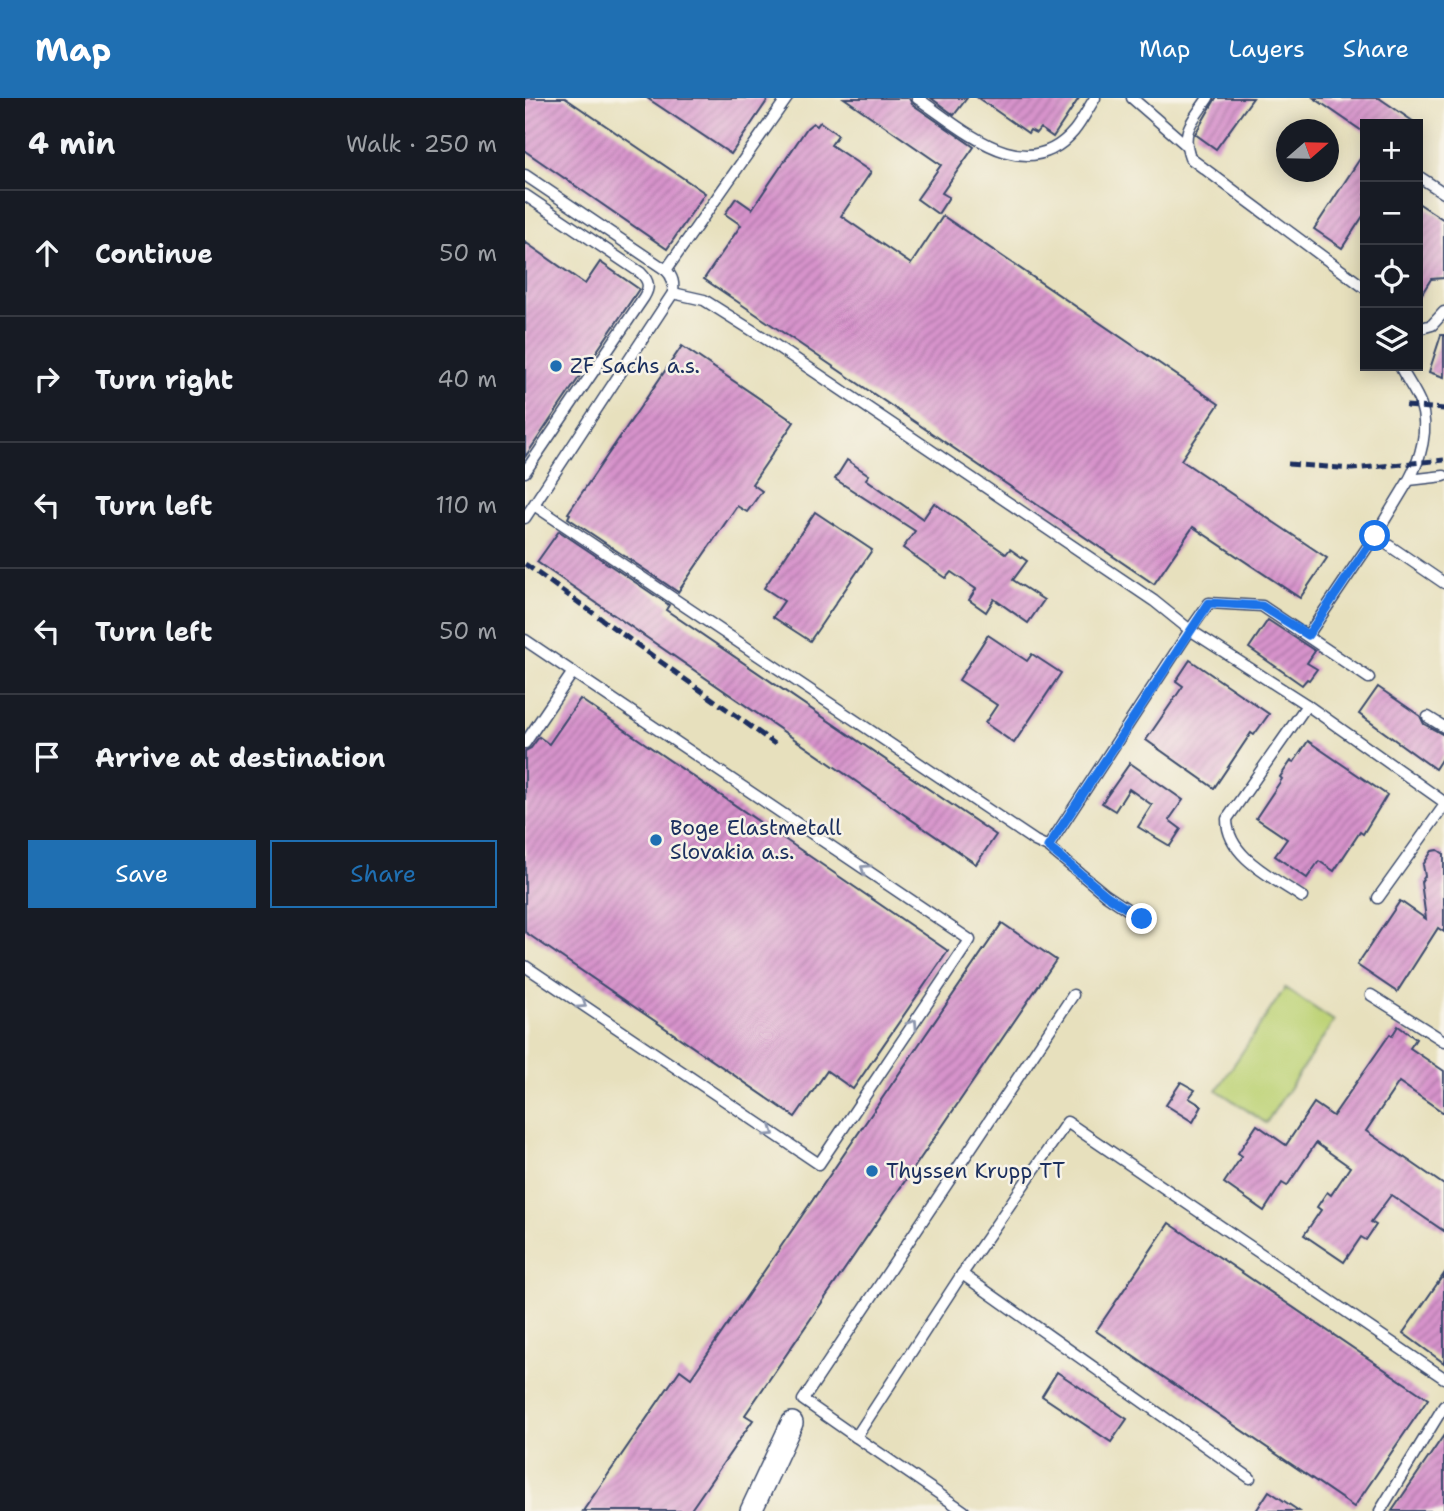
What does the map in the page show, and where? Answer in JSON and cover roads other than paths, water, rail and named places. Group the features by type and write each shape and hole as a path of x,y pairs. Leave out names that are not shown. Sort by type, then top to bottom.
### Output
{"street":[{"path":"751,1511 792,1423"}],"lane":[{"path":"666,270 787,98"},
{"path":"917,98 994,149 1011,155 1029,156 1055,146 1074,131 1095,98"},
{"path":"1132,98 1185,144"},
{"path":"1208,98 1187,130 1185,144 1190,158 1360,284"},
{"path":"525,175 666,270 672,276 673,293 525,517"},
{"path":"1423,179 1444,193"},
{"path":"525,195 641,273 649,285 645,297 525,472"},
{"path":"673,293 704,300 769,341 1154,601 1190,630 1307,705 1444,804 1378,898"},
{"path":"1423,328 1432,325 1444,312"},
{"path":"1308,635 1375,536 1417,463 1422,446 1423,413 1403,371"},
{"path":"1409,480 1444,476"},
{"path":"534,505 1023,833 1048,847 1106,895 1142,919"},
{"path":"1375,536 1444,583"},
{"path":"1048,847 1209,603 1262,606 1369,678"},
{"path":"525,640 969,940 819,1164 525,966"},
{"path":"525,743 573,672"},
{"path":"1302,897 1261,870 1235,848 1227,831 1227,819 1307,705"},
{"path":"1428,717 1444,727"},
{"path":"792,1423 803,1400 1073,995"},
{"path":"1371,995 1444,1041"},
{"path":"856,1437 962,1274 1067,1122 1444,1378"},
{"path":"962,1274 1251,1478"},
{"path":"803,1400 964,1511"},
{"path":"1380,1511 1444,1406"}],"railway":[{"path":"1406,406 1444,409"},
{"path":"1288,464 1352,469 1444,460"},
{"path":"525,564 775,744"}],"place":[{"name":"ZF Sachs a.s.","path":"556,366"},
{"name":"Boge Elastmetall Slovakia a.s.","path":"656,840"},
{"name":"Thyssen Krupp TT","path":"872,1171"}]}
